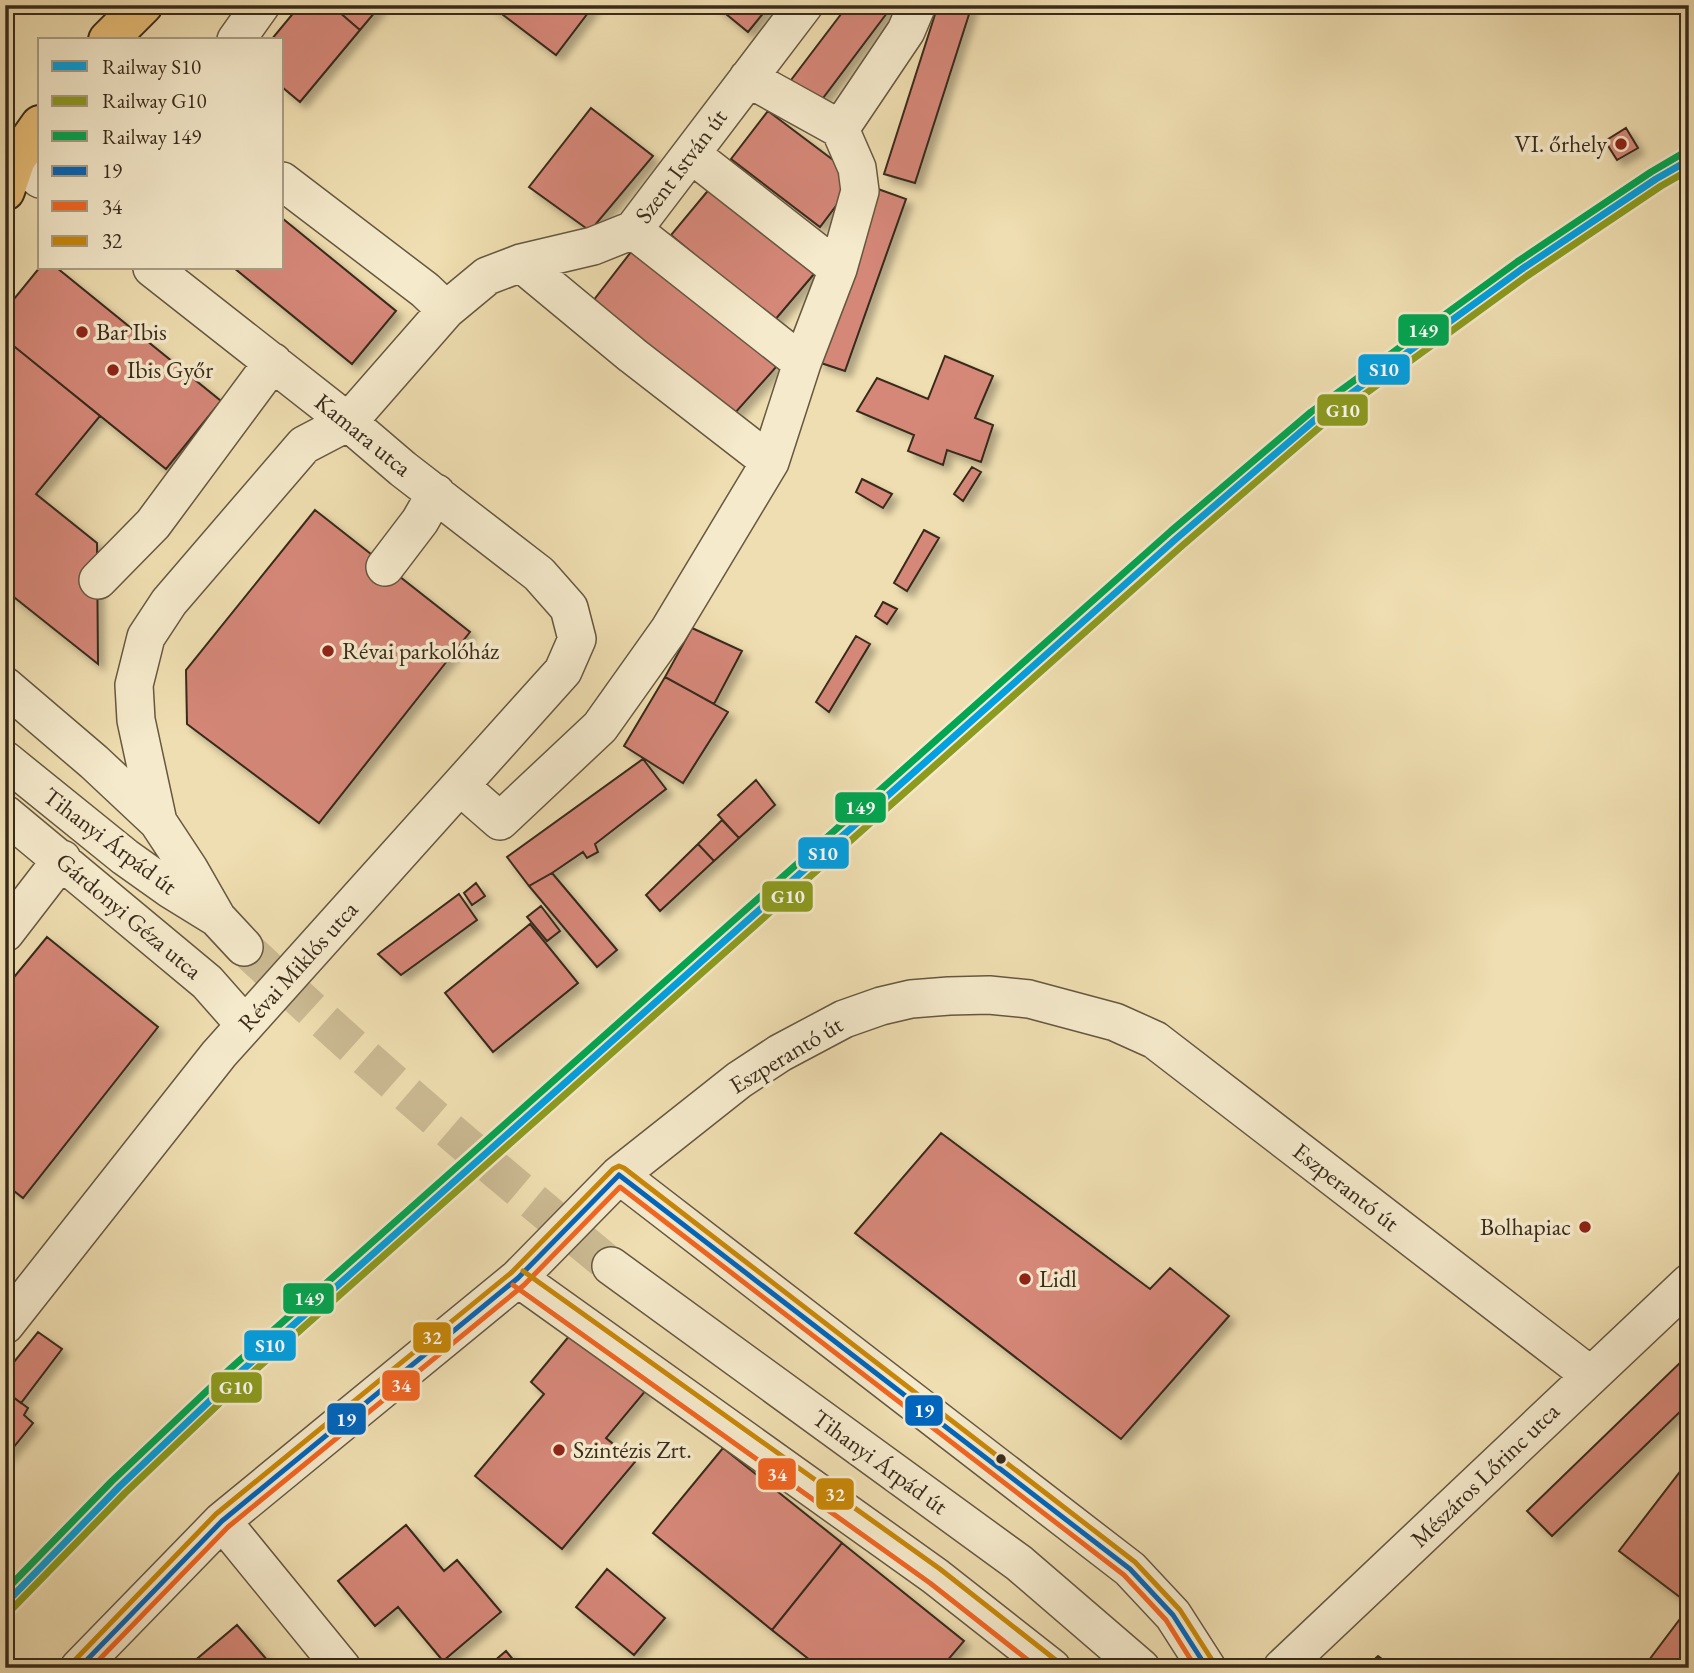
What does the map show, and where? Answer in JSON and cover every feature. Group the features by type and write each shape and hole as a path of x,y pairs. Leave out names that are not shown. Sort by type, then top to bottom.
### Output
{"main road":[{"path":"99,38 118,5"},
{"path":"100,38 127,5"},
{"path":"110,38 143,5"},
{"path":"17,174 38,129"}],"street":[{"path":"237,38 261,5"},
{"name":"Szent István út","path":"348,422 446,310 486,276 522,263 593,246 633,230 804,5"},
{"path":"840,130 906,31 917,5"},
{"path":"461,787 499,821 600,727 669,631 770,462 802,363 838,269 860,191 857,168 840,130 748,78"},
{"path":"691,154 838,269"},
{"path":"284,183 425,290 446,310"},
{"path":"633,230 802,363"},
{"path":"522,263 632,355 770,462"},
{"name":"Kamara utca","path":"155,270 348,422 402,469 539,574 569,608"},
{"path":"98,580 153,524 273,362"},
{"path":"158,822 136,720 134,685 146,637 169,602 304,445 348,422"},
{"path":"385,567 420,521 436,493"},
{"name":"Révai Miklós utca","path":"5,1325 245,1025 563,671 577,639 569,608"},
{"name":"Tihanyi Árpád út","path":"5,686 94,761 158,822 217,918 244,947"},
{"name":"Tihanyi Árpád út","path":"5,760 125,857 217,918"},
{"name":"Gárdonyi Géza utca","path":"5,814 207,982 245,1025"},
{"path":"5,933 62,859"},
{"name":"Eszperantó út","path":"79,1668 222,1521 518,1278 619,1175 739,1080 811,1035 844,1019 911,999 989,995 1029,999 1115,1022 1155,1041 1590,1375"},
{"path":"619,1175 1130,1569 1174,1615 1207,1663"},
{"name":"Tihanyi Árpád út","path":"611,1266 1019,1563 1141,1668"},
{"path":"518,1278 935,1576 1052,1668"},
{"name":"Mészáros Lőrinc utca","path":"1282,1668 1689,1283"},
{"path":"222,1521 342,1668"}],"building":[{"path":"300,5 331,5 360,30 300,102 284,89 284,38 273,38"},
{"path":"331,5 381,5 360,30"},
{"path":"490,5 594,5 556,55"},
{"path":"715,5 770,5 748,32"},
{"path":"848,5 893,5 817,106 788,84"},
{"path":"938,5 972,5 915,183 884,174"},
{"path":"591,108 653,156 590,231 529,187"},
{"path":"768,111 857,178 820,227 731,159"},
{"name":"VI. őrhely","path":"1626,128 1638,148 1617,160 1605,141"},
{"path":"711,187 814,274 774,321 671,235"},
{"path":"878,189 906,199 845,371 818,362"},
{"path":"284,220 396,311 352,364 236,270 284,270"},
{"path":"631,252 777,366 735,413 593,301"},
{"name":"Ibis Győr","path":"38,269 59,270 221,401 166,469 5,339 5,310"},
{"path":"5,339 100,416 36,494 97,543 98,664 5,590"},
{"path":"945,356 993,376 975,418 993,425 981,462 947,450 943,465 908,451 914,435 857,411 877,378 928,399"},
{"path":"972,467 981,472 963,501 954,494"},
{"path":"862,479 892,494 883,508 856,492"},
{"name":"Révai parkolóház","path":"315,510 470,632 319,823 187,724 186,670"},
{"path":"924,530 939,538 907,591 894,583"},
{"path":"883,602 897,609 887,624 875,616"},
{"path":"692,628 742,651 714,704 665,677"},
{"path":"856,636 870,644 829,712 816,702"},
{"path":"665,677 728,712 683,783 624,746"},
{"path":"643,759 666,789 595,844 598,852 587,858 583,852 529,886 507,857"},
{"path":"756,780 775,805 739,838 718,815"},
{"path":"722,820 739,838 714,861 698,844"},
{"path":"698,844 714,861 660,911 646,895"},
{"path":"552,873 617,950 597,967 529,886"},
{"path":"476,883 485,896 472,905 464,893"},
{"path":"459,894 477,920 401,975 378,954"},
{"path":"541,906 560,931 547,941 527,917"},
{"path":"530,924 578,983 493,1052 445,993"},
{"path":"47,937 158,1027 23,1198 5,1184 5,988"},
{"name":"Lidl","path":"941,1133 1150,1289 1170,1268 1229,1316 1121,1439 855,1233"},
{"name":"Szintézis Zrt.","path":"575,1329 647,1389 606,1438 635,1462 562,1549 475,1476 544,1394 531,1382"},
{"path":"38,1332 62,1349 21,1403 5,1391 5,1373"},
{"path":"1689,1354 1689,1403 1552,1536 1527,1511"},
{"path":"5,1391 28,1408 24,1415 33,1423 5,1458"},
{"path":"723,1448 842,1543 772,1630 653,1533"},
{"path":"1689,1460 1689,1604 1619,1551"},
{"path":"406,1525 444,1571 457,1560 501,1612 443,1661 398,1607 375,1626 338,1581"},
{"path":"842,1543 964,1641 941,1668 820,1668 772,1630"},
{"path":"607,1569 665,1618 634,1655 576,1607"},
{"path":"1689,1607 1689,1658 1681,1668 1643,1668"},
{"path":"237,1625 274,1668 196,1668 192,1663"},
{"path":"506,1651 520,1668 486,1668"},
{"path":"1378,1656 1394,1668 1365,1668"}],"tunnel":[{"path":"244,947 425,1110 611,1266"}],"rail line":[{"name":"149","path":"5,1591 112,1481 231,1368 1171,531 1311,412 1517,262 1685,152"},
{"name":"S10","path":"5,1604 119,1487 237,1375 1177,538 1316,419 1522,269 1656,179 1689,160"},
{"name":"G10","path":"11,1610 125,1493 243,1381 1183,545 1321,426 1527,276 1689,170"}],"transit line":[{"name":"32","path":"73,1662 216,1514 512,1272 619,1166 1135,1562 1180,1610 1214,1663"},
{"name":"19","path":"619,1175 1130,1569 1173,1615 1207,1668"},
{"name":"19","path":"79,1668 222,1521 518,1278 619,1175"},
{"name":"34","path":"91,1668 228,1527 524,1285 620,1187 1124,1575 1166,1620 1196,1668"},
{"name":"32","path":"523,1271 940,1569 1057,1661"},
{"name":"34","path":"513,1285 930,1583 1038,1668"}],"place":[{"name":"VI. őrhely","path":"1621,144"},
{"name":"Bar Ibis","path":"82,332"},
{"name":"Ibis Győr","path":"113,370"},
{"name":"Révai parkolóház","path":"328,651"},
{"name":"Bolhapiac","path":"1585,1227"},
{"name":"Lidl","path":"1025,1279"},
{"name":"Szintézis Zrt.","path":"559,1450"}]}
